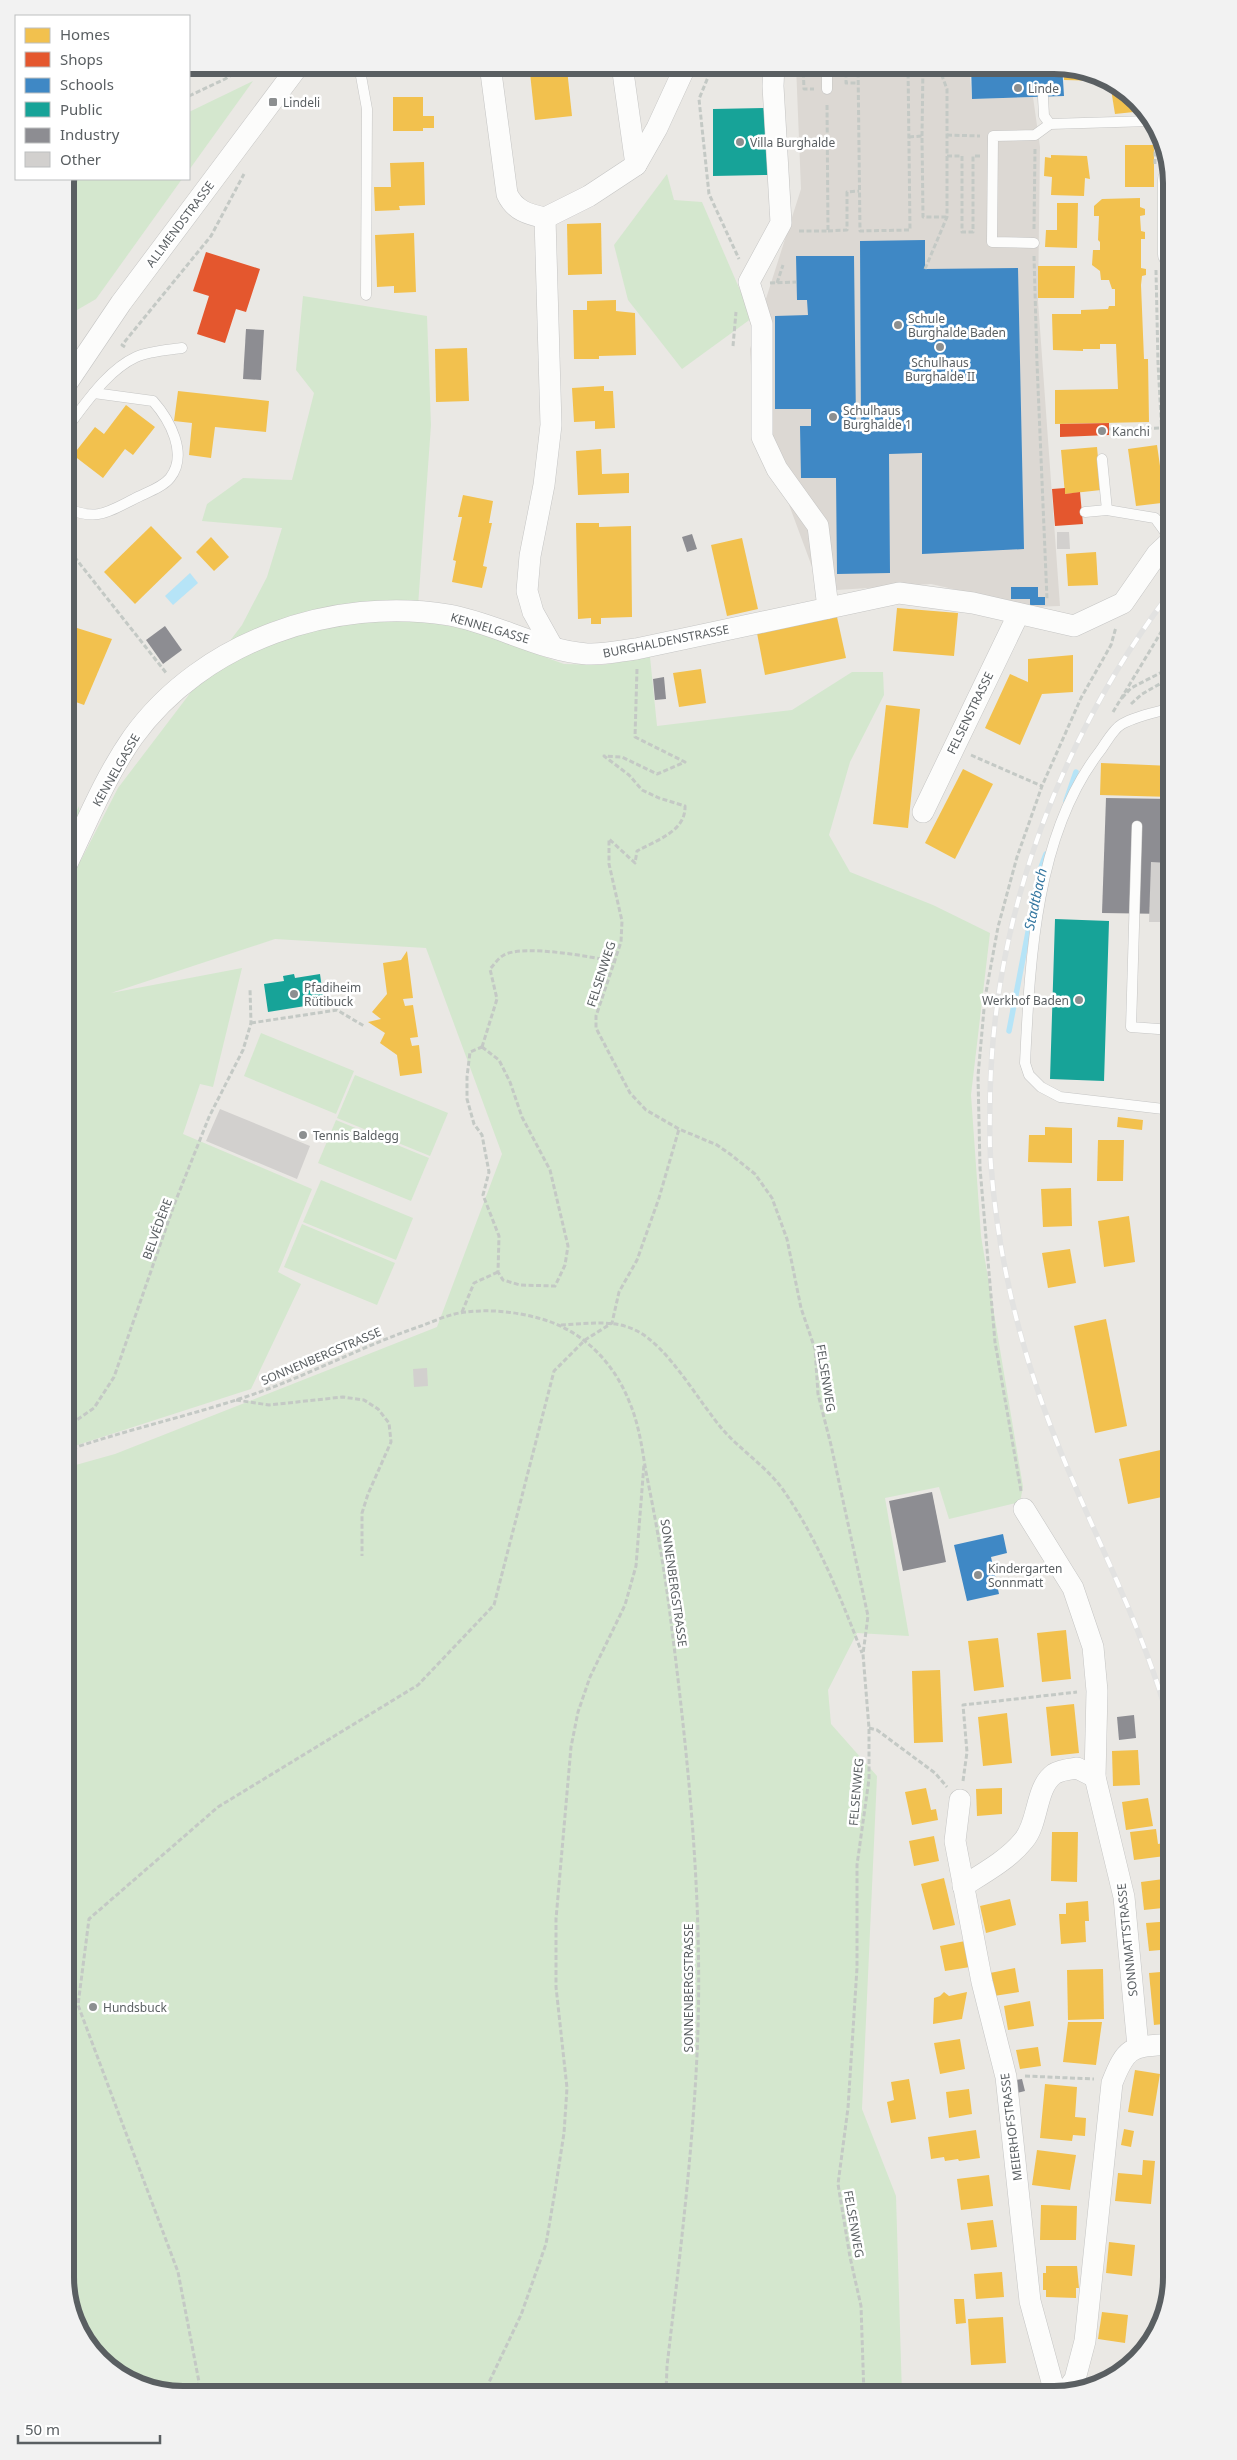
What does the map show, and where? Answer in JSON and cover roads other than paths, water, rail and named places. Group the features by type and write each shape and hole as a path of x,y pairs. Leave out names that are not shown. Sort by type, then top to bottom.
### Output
{"street":[{"name":"ALLMENDSTRASSE","path":"74,373 121,303 292,74"},
{"path":"491,74 507,194 514,207 545,218 589,196 636,165 658,128 682,74"},
{"path":"623,74 636,165"},
{"path":"774,74 781,223 750,282 762,324 762,438 777,469 818,526 828,608"},
{"path":"545,218 551,426 544,485 530,556 527,585 533,612 552,646"},
{"name":"BURGHALDENSTRASSE","path":"552,646 588,654 636,649 899,593 973,603 1018,615 1074,626 1123,603 1157,554 1163,548"},
{"name":"KENNELGASSE","path":"74,850 122,755 144,723 178,689 209,666 232,652 273,634 320,619 367,612 401,610 450,616 483,624 552,646"},
{"name":"FELSENSTRASSE","path":"923,812 1018,615"},
{"name":"SONNMATTSTRASSE","path":"1024,1508 1073,1588 1093,1647 1097,1691 1095,1777 1124,1897 1138,2047"},
{"path":"963,1886 987,1872 1024,1840 1031,1828 1045,1787 1054,1774 1076,1768 1095,1777"},
{"name":"MEIERHOFSTRASSE","path":"960,1800 955,1841 982,1982 1006,2077 1030,2301 1054,2386"},
{"path":"1071,2385 1075,2379 1086,2341 1112,2083 1120,2060 1130,2050 1138,2047 1163,2045"}],"lane":[{"path":"361,74 367,109 366,295"},
{"path":"827,74 827,89"},
{"path":"1043,97 1044,116 1050,124"},
{"path":"1034,243 992,242 993,136 1035,135 1050,124 1144,121"},
{"path":"74,419 94,394 122,366 137,356 182,348"},
{"path":"74,512 101,515 164,484 176,468 175,436 166,416 153,401 94,394"},
{"path":"1102,459 1107,510"},
{"path":"1085,512 1107,510 1155,518 1163,528"},
{"path":"1163,711 1120,725 1087,768 1069,806 1046,867 1029,979 1025,1062 1029,1075 1041,1087 1060,1097 1163,1109"},
{"path":"1137,826 1131,1027 1163,1029"}],"water":[{"path":"190,573 198,583 173,605 165,596"}],"waterway":[{"name":"Stadtbach","path":"1066,801 1076,772"},
{"name":"Stadtbach","path":"1009,1031 1040,870 1046,854"}],"railway":[{"path":"1163,603 1132,646 1097,705 1066,766 1040,830 1020,895 1004,962 994,1030 990,1098 990,1157 1002,1254 1022,1340 1031,1369 1073,1481 1144,1646 1163,1702"}],"place":[{"name":"Linde","path":"1018,88"},
{"name":"Lindeli","path":"273,102"},
{"name":"Villa Burghalde","path":"740,142"},
{"name":"Schule Burghalde Baden","path":"898,325"},
{"name":"Schulhaus Burghalde II","path":"940,347"},
{"name":"Schulhaus Burghalde 1","path":"833,417"},
{"name":"Kanchi","path":"1102,431"},
{"name":"Pfadiheim Rütibuck","path":"294,994"},
{"name":"Werkhof Baden","path":"1079,1000"},
{"name":"Tennis Baldegg","path":"303,1135"},
{"name":"Kindergarten Sonnmatt","path":"978,1575"},
{"name":"Hundsbuck","path":"93,2007"}]}
